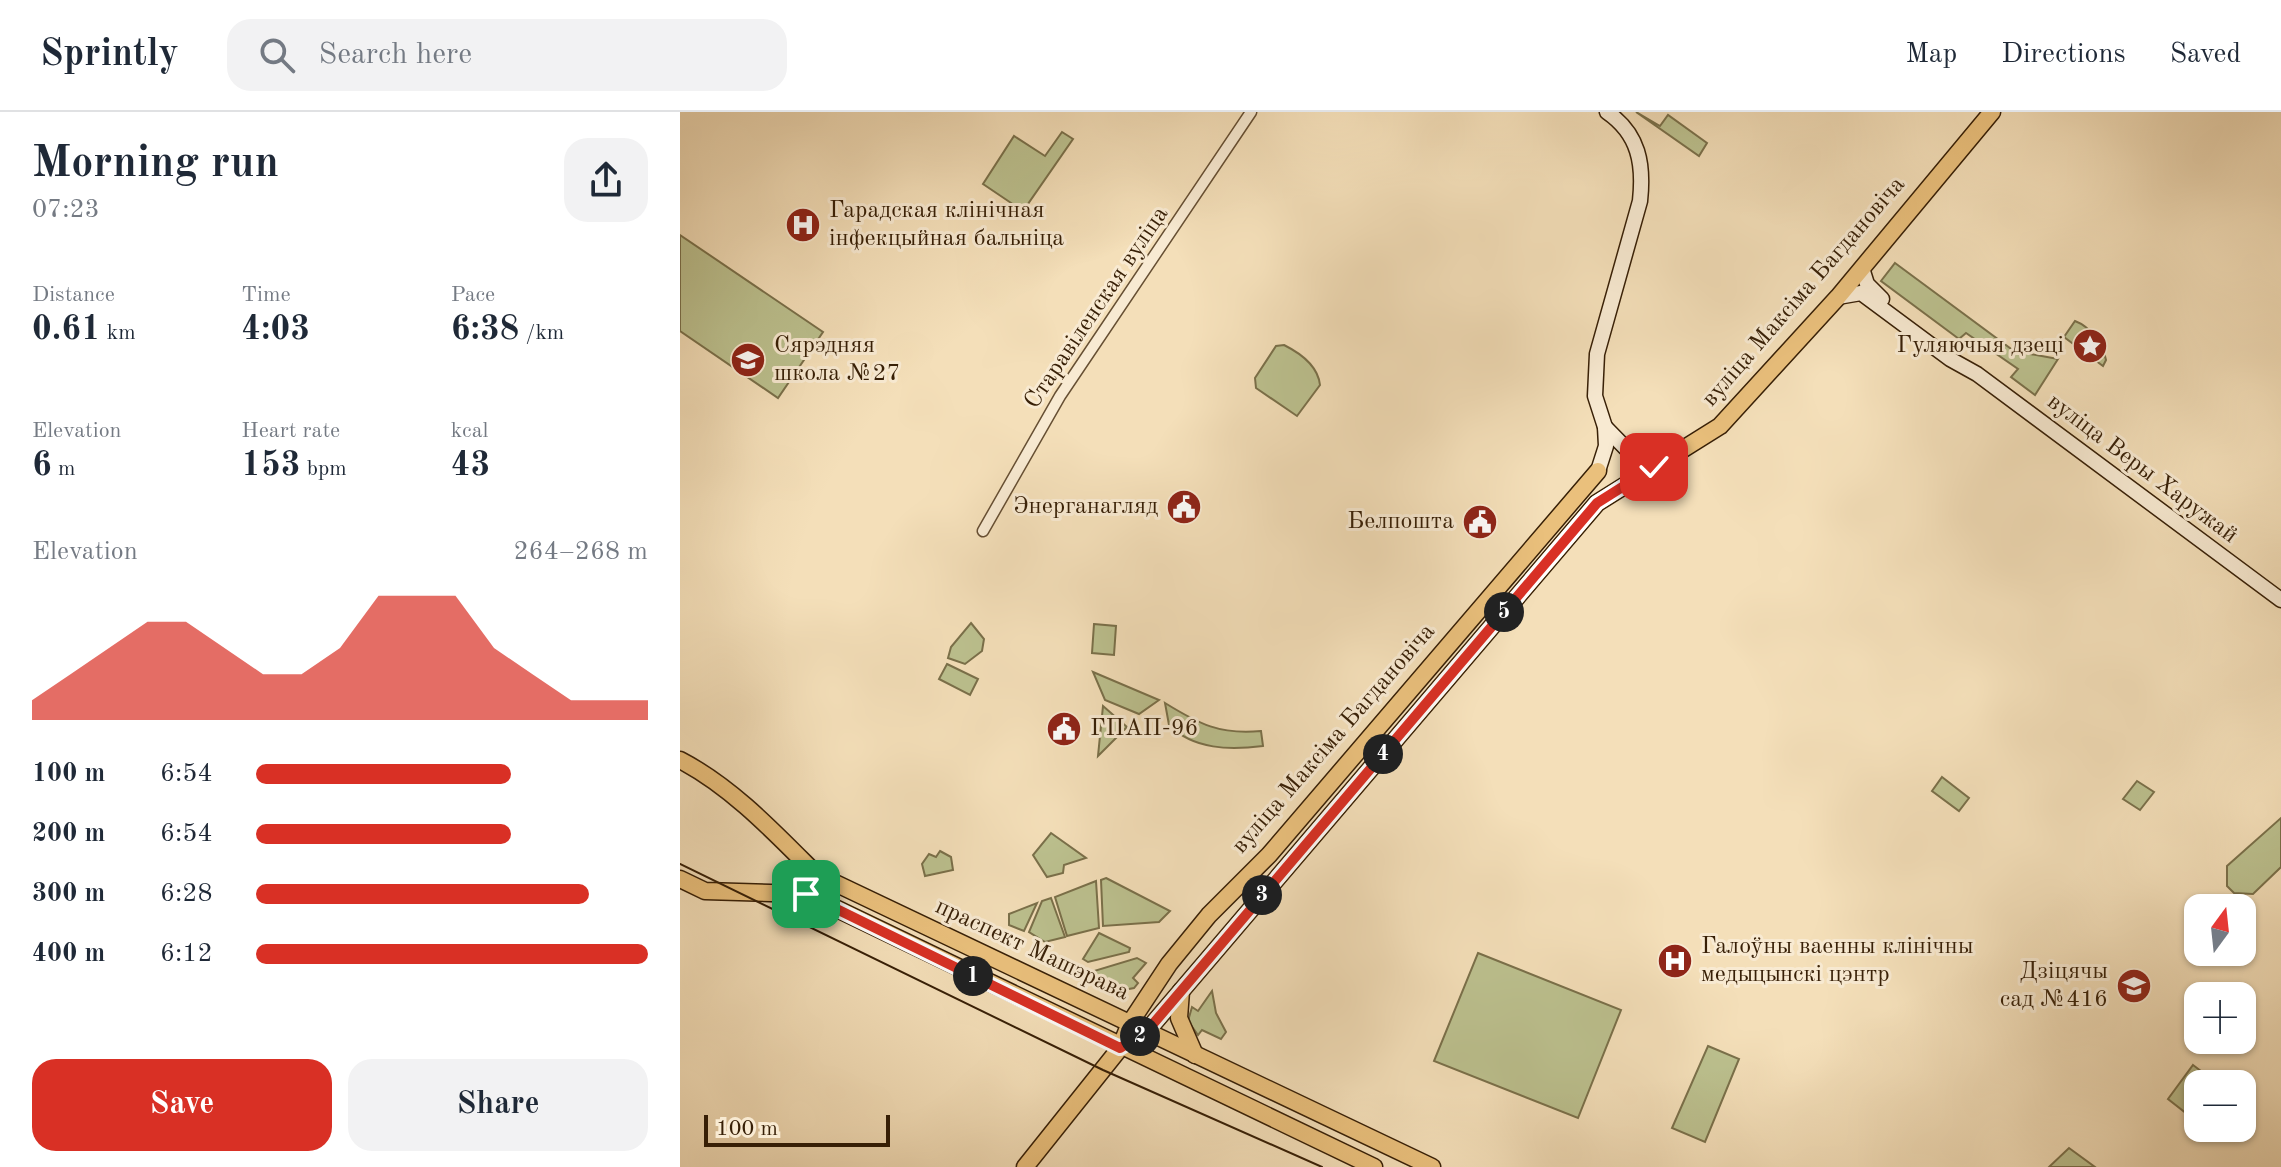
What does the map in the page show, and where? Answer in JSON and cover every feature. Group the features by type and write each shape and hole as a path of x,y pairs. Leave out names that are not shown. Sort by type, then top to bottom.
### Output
{"main road":[{"path":"1598,471 1606,446 1605,427 1595,396 1597,354 1640,201 1643,176 1640,154 1625,124 1607,112"},
{"name":"вуліца Максіма Багдановіча","path":"1120,1048 1147,1031 1597,503 1720,426 1838,297 1992,112"},
{"name":"вуліца Веры Харужай","path":"1862,268 1867,284 1874,292 1977,374 2281,600"},
{"name":"вуліца Веры Харужай","path":"1838,297 1861,293 1950,359 1977,374"},
{"path":"1605,427 1648,471"},
{"name":"вуліца Максіма Багдановіча","path":"1025,1167 1120,1048 1130,1023 1169,964 1209,915 1269,855 1598,471"},
{"path":"1375,728 1383,724 1391,726 1395,731 1394,740"},
{"name":"праспект Машэрава","path":"680,760 699,769 762,821 816,874 1147,1031 1414,1163 1432,1167"},
{"path":"816,899 825,878"},
{"name":"праспект Машэрава","path":"680,879 705,891 806,894 1120,1048 1374,1167"},
{"path":"1181,991 1179,1018 1195,1055"}],"street":[{"name":"Старавіленская вуліца","path":"983,531 1060,396 1251,112"}],"green space":[{"path":"1636,112 1660,126 1668,115 1707,143 1699,156"},
{"path":"1062,132 1073,139 1023,211 983,184 1014,136 1045,156"},
{"path":"680,235 823,332 778,398 680,331"},
{"path":"1895,263 2014,351 2058,359 2035,395 2011,377 2018,369 1966,333 1959,339 1881,281"},
{"path":"2075,321 2091,332 2099,343 2106,360 2103,366 2064,337"},
{"path":"1284,345 1307,361 1319,378 1320,385 1297,416 1256,388 1255,378 1276,346"},
{"path":"971,623 984,639 982,651 965,664 948,658 951,647"},
{"path":"1094,624 1116,626 1114,655 1092,653"},
{"path":"947,664 978,679 970,695 939,679"},
{"path":"1093,672 1159,700 1139,714 1105,700"},
{"path":"1165,703 1210,726 1233,731 1261,731 1263,746 1225,748 1201,744 1169,725"},
{"path":"1103,706 1127,727 1098,756"},
{"path":"1942,777 1969,798 1959,811 1932,791"},
{"path":"2137,781 2154,792 2140,810 2123,799"},
{"path":"2281,818 2281,867 2253,894 2234,893 2227,886 2227,866"},
{"path":"1051,833 1086,858 1064,865 1063,873 1047,877 1033,855"},
{"path":"940,851 951,857 953,870 925,876 922,864 929,854 936,857"},
{"path":"1106,878 1170,911 1159,922 1103,926 1101,880"},
{"path":"1096,881 1099,928 1067,936 1055,897"},
{"path":"1051,898 1065,937 1045,942 1029,932 1042,901"},
{"path":"1037,903 1024,931 1009,925 1009,914"},
{"path":"1099,933 1130,948 1129,952 1088,962 1083,959"},
{"path":"1478,953 1621,1010 1578,1118 1434,1061"},
{"path":"1137,958 1146,963 1133,978 1138,983 1134,988 1113,992 1104,989 1106,982 1092,976 1094,971"},
{"path":"1212,991 1216,1013 1226,1032 1221,1039 1202,1030 1198,1035 1188,1021 1192,1007 1198,1011"},
{"path":"1708,1046 1739,1059 1705,1142 1672,1128"},
{"path":"2184,1077 2184,1112 2168,1099"},
{"path":"2069,1148 2095,1167 2049,1167"}],"tram line":[{"path":"680,864 1103,1070 1322,1167"}],"place":[{"name":"Гарадская клінічная інфекцыйная бальніца","path":"803,225"},
{"name":"Гуляючыя дзеці","path":"2090,346"},
{"name":"Сярэдняя школа №27","path":"748,360"},
{"name":"Энерганагляд","path":"1184,507"},
{"name":"Белпошта","path":"1480,522"},
{"name":"ГПАП-96","path":"1064,729"},
{"name":"Галоўны ваенны клінічны медыцынскі цэнтр","path":"1675,961"},
{"name":"Дзіцячы сад №416","path":"2134,986"}],"route":[{"path":"806,894 1120,1048 1147,1031 1597,503 1654,467"}]}
